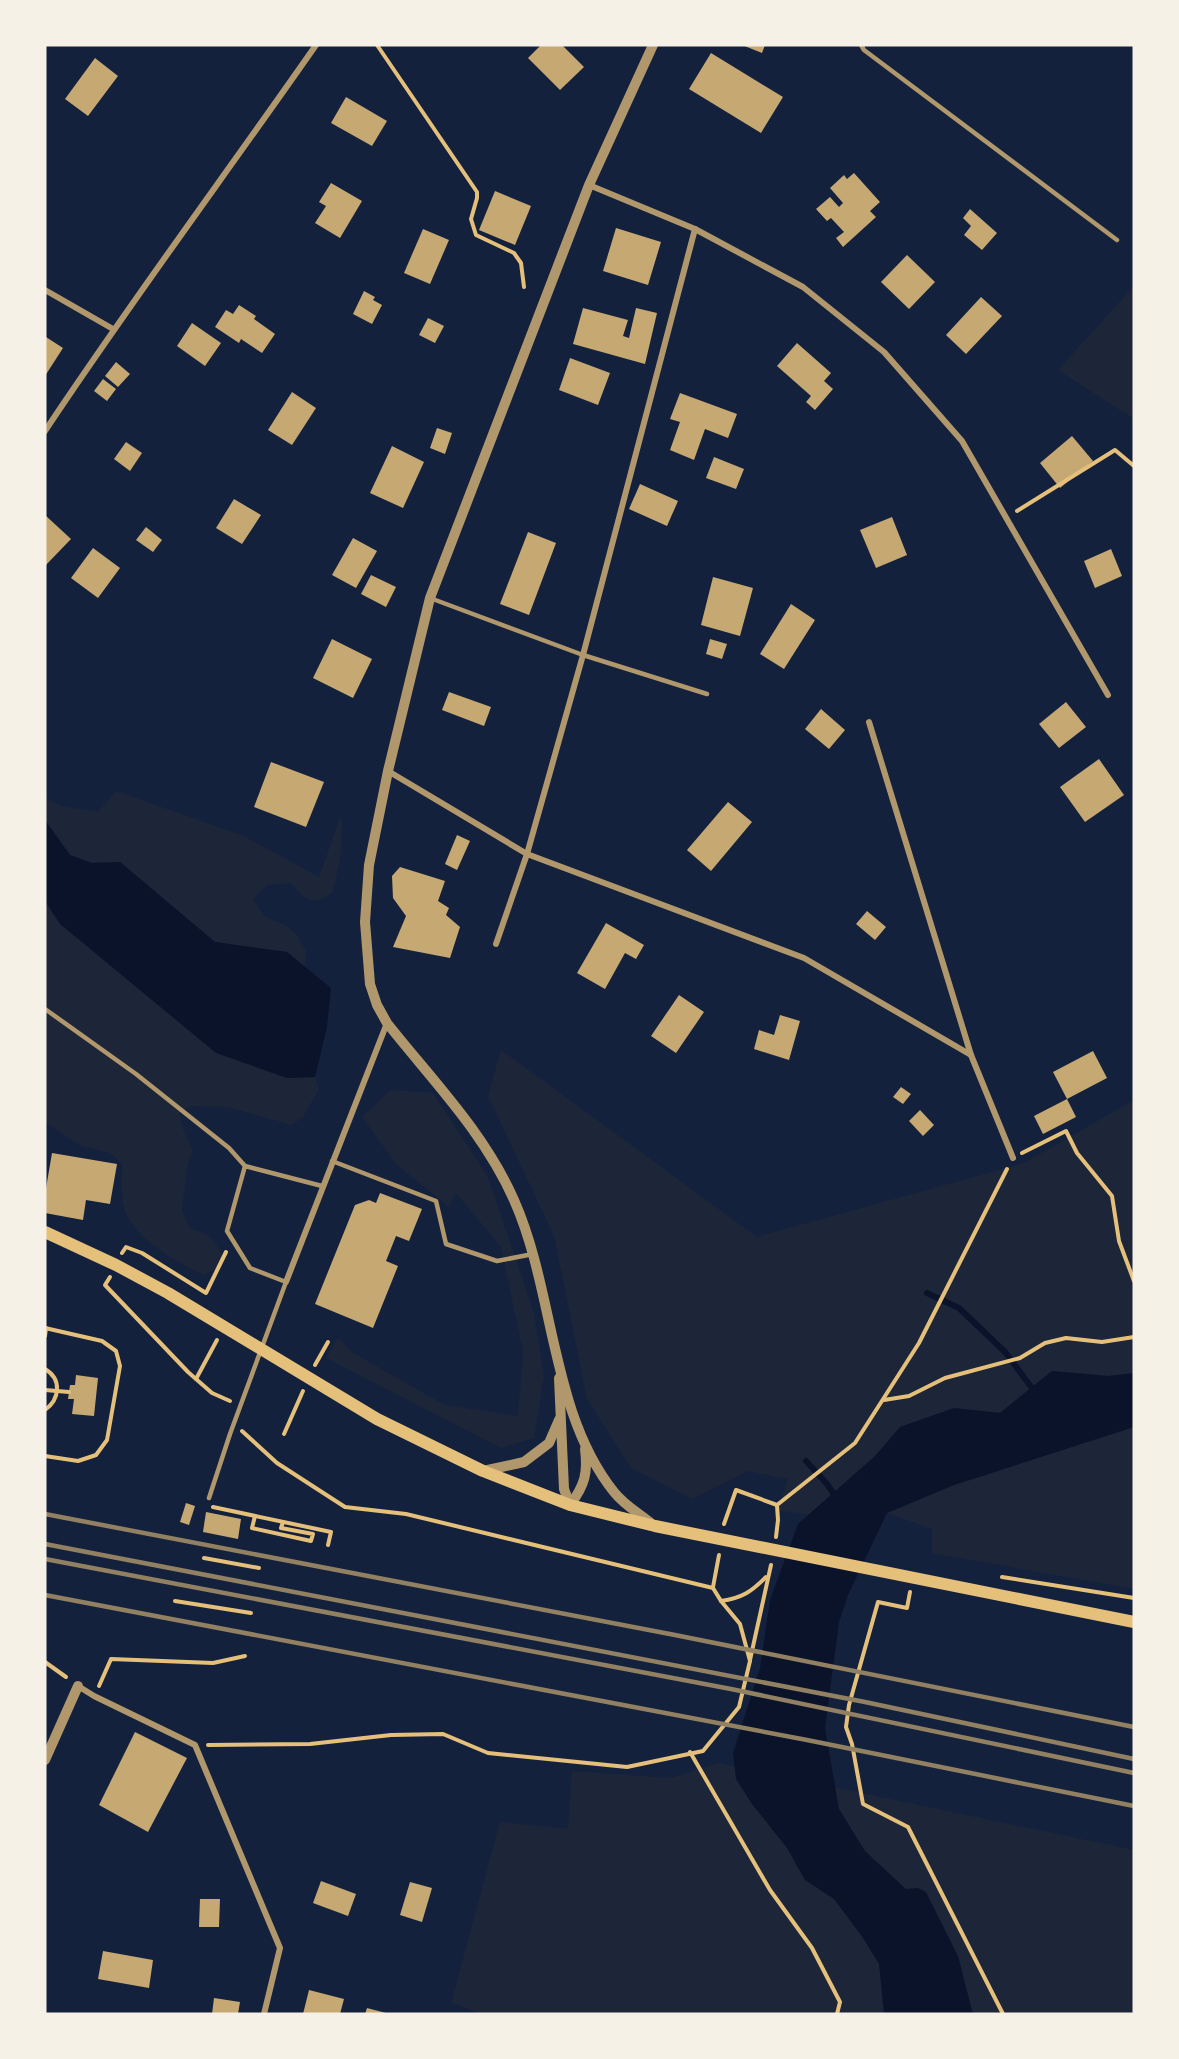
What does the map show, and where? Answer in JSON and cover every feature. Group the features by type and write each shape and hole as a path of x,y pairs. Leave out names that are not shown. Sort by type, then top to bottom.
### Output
{"main road":[{"path":"45,1232 116,1265 225,1326 377,1419 483,1471 570,1505 745,1545 1134,1622"}],"street":[{"path":"45,431 113,329 316,45"},
{"path":"653,45 588,185 430,598 388,771 369,865 365,922 370,984 377,1005 387,1023 469,1122 489,1151 514,1200 533,1254 559,1366 584,1442 615,1494 655,1526"},
{"path":"588,185 695,229 803,287 884,352 962,441 1108,695"},
{"path":"496,944 527,854 583,655 695,229"},
{"path":"45,290 113,329"},
{"path":"869,722 971,1055 1013,1158"},
{"path":"388,771 527,854 804,958 971,1055"},
{"path":"286,1282 387,1023"},
{"path":"559,1366 564,1489 570,1505"},
{"path":"483,1471 524,1462 549,1443 561,1417"},
{"path":"570,1505 581,1490 585,1476 584,1442"},
{"path":"45,1760 78,1686 195,1745 280,1948 264,2014"}],"lane":[{"path":"861,45 864,50 1117,240"},
{"path":"430,598 583,655 707,694"},
{"path":"45,1009 136,1074 229,1148 245,1166 322,1186"},
{"path":"332,1161 436,1201 446,1244 497,1261 533,1254"},
{"path":"209,1498 286,1282 250,1268 227,1231 245,1166"}],"path":[{"path":"377,45 477,192 471,219 476,235 514,253 522,263 524,288"},
{"path":"1006,517 1116,450 1134,466"},
{"path":"777,1505 855,1443 919,1343 1013,1158 1066,1131 1077,1153 1112,1196 1119,1240 1134,1281"},
{"path":"121,1255 126,1246 142,1253 206,1293 221,1264"},
{"path":"110,1276 105,1285 159,1343 212,1393 241,1405"},
{"path":"196,1379 225,1326"},
{"path":"45,1335 46,1328 102,1341 116,1351 120,1366 107,1440 96,1455 78,1461 45,1456"},
{"path":"882,1401 909,1396 945,1378 1020,1358 1046,1343 1066,1338 1102,1342 1134,1337"},
{"path":"284,1434 309,1377 328,1342"},
{"path":"45,1369 54,1376 58,1391 52,1405 45,1410"},
{"path":"45,1390 69,1392"},
{"path":"234,1423 277,1463 345,1507 406,1514 713,1587"},
{"path":"724,1524 736,1490 777,1505"},
{"path":"209,1498 209,1506 331,1532 328,1545"},
{"path":"775,1543 777,1505"},
{"path":"255,1516 252,1528 312,1541 313,1534 281,1528 283,1522"},
{"path":"719,1555 713,1587 740,1624 750,1661"},
{"path":"195,1745 310,1744 391,1735 443,1734 488,1753 627,1767 703,1751 739,1707 767,1577 774,1555"},
{"path":"204,1558 259,1568"},
{"path":"996,1576 1134,1598"},
{"path":"721,1601 739,1599 756,1588 767,1577"},
{"path":"175,1601 251,1613"},
{"path":"908,1608 878,1602 849,1705 846,1727 852,1744 863,1804 908,1827 1003,2014"},
{"path":"94,1696 111,1659 213,1663 245,1656"},
{"path":"45,1662 52,1669 45,1667"},
{"path":"690,1752 770,1890 812,1948 840,2002 837,2014"}],"shaded area":[{"path":"1134,286 1134,419 1058,370"},
{"path":"116,791 244,836 319,877 341,815 341,854 332,893 313,901 290,883 267,885 253,899 264,916 283,924 295,933 306,950 305,967 287,952 215,942 120,862 92,863 70,855 45,820 45,798 62,806 98,812"},
{"path":"45,820 70,855 92,863 120,862 215,942 287,952 331,988 327,1027 315,1077 287,1078 216,1053 60,924 45,901"},
{"path":"45,901 60,924 287,1078 315,1077 319,1089 303,1117 292,1125 228,1107 191,1106 179,1113 184,1132 193,1151 188,1163 182,1210 190,1229 207,1235 224,1258 216,1268 204,1275 158,1249 130,1221 122,1199 122,1164 110,1153 81,1146 45,1122"},
{"path":"501,1050 757,1237 1024,1163 1134,1100 1134,1373 1109,1376 1052,1371 1000,1413 954,1408 901,1427 875,1456 809,1515 777,1510 788,1479 748,1471 692,1499 631,1468 587,1399 554,1236 488,1096"},
{"path":"390,1090 433,1093 488,1177 534,1313 544,1376 534,1438 501,1448 326,1358 338,1338 355,1354 445,1405 518,1416 523,1352 501,1247 456,1193 449,1207 397,1165 362,1117"},
{"path":"1052,1371 1109,1376 1134,1373 1134,1427 954,1485 887,1513 848,1595 839,1622 825,1728 839,1809 865,1851 906,1889 918,1888 926,1892 958,1956 973,2014 884,2014 879,1964 863,1938 834,1899 805,1880 787,1848 752,1804 736,1779 733,1753 760,1668 770,1600 798,1524 875,1456 900,1427 954,1408 1000,1413"},
{"path":"1134,1427 1134,1589 932,1553 932,1529 887,1513 954,1485"},
{"path":"718,1763 1134,1850 1134,2014 483,2014 451,2003 500,1822 568,1829 572,1771 671,1778"}],"building":[{"path":"541,45 562,45 584,67 560,90 528,58"},
{"path":"742,45 765,45 762,53"},
{"path":"711,53 783,97 761,133 689,89"},
{"path":"95,58 118,76 88,116 65,99"},
{"path":"346,97 387,121 372,146 331,123"},
{"path":"854,173 880,202 870,211 876,217 843,247 836,238 844,232 831,218 827,221 816,209 830,197 839,207 843,203 830,188 844,175 847,179"},
{"path":"331,183 362,201 340,238 315,223 326,206 319,202"},
{"path":"495,191 531,206 515,245 479,230"},
{"path":"970,209 997,233 982,250 964,235 971,226 963,218"},
{"path":"616,228 661,242 648,285 603,271"},
{"path":"423,229 449,240 430,284 404,273"},
{"path":"907,255 935,282 909,309 881,282"},
{"path":"364,291 375,297 373,300 382,305 372,324 353,314"},
{"path":"981,297 1002,316 966,354 946,335"},
{"path":"239,305 256,316 254,319 275,334 262,353 241,339 239,343 215,327 226,310 233,314"},
{"path":"583,308 628,320 623,336 629,338 636,308 657,313 645,364 573,344"},
{"path":"428,318 444,326 435,343 419,335"},
{"path":"192,323 221,343 205,366 177,346"},
{"path":"45,338 63,348 45,376"},
{"path":"797,343 831,373 824,381 833,389 815,410 806,402 811,396 777,366"},
{"path":"570,358 610,373 598,405 559,390"},
{"path":"116,362 130,374 118,387 105,376"},
{"path":"103,379 116,389 107,401 94,391"},
{"path":"292,392 316,408 292,445 268,430"},
{"path":"680,393 737,414 728,438 705,429 694,460 670,450 680,422 670,419"},
{"path":"437,428 452,433 445,454 430,448"},
{"path":"1072,436 1093,461 1060,488 1040,463"},
{"path":"126,442 142,453 130,471 114,459"},
{"path":"392,446 424,462 403,508 370,493"},
{"path":"714,457 744,469 736,489 706,478"},
{"path":"640,484 678,501 667,526 629,509"},
{"path":"234,499 261,515 242,544 216,528"},
{"path":"45,515 71,539 45,566"},
{"path":"892,517 907,555 876,568 860,530"},
{"path":"146,527 162,540 153,552 136,540"},
{"path":"528,532 556,543 529,615 500,604"},
{"path":"353,538 377,551 356,588 332,575"},
{"path":"93,548 120,568 98,598 71,578"},
{"path":"1111,549 1122,576 1095,588 1084,561"},
{"path":"371,575 396,587 386,607 361,594"},
{"path":"713,577 753,588 740,636 701,625"},
{"path":"791,604 815,620 784,669 760,654"},
{"path":"332,639 372,659 353,698 313,678"},
{"path":"710,639 727,644 722,659 706,654"},
{"path":"449,692 491,707 484,726 442,710"},
{"path":"1066,702 1086,727 1059,748 1039,724"},
{"path":"821,709 845,730 829,749 805,729"},
{"path":"1099,759 1124,795 1085,822 1060,787"},
{"path":"271,762 324,782 306,827 254,807"},
{"path":"728,802 752,822 711,871 687,850"},
{"path":"457,835 470,841 457,870 445,864"},
{"path":"400,867 445,881 438,901 449,908 446,915 460,927 450,958 393,947 406,916 393,898 392,876"},
{"path":"867,911 886,927 875,940 856,924"},
{"path":"606,923 644,945 636,959 625,953 605,989 577,973"},
{"path":"679,995 704,1012 676,1053 651,1036"},
{"path":"780,1015 800,1021 789,1060 754,1049 759,1030 774,1035"},
{"path":"1093,1051 1107,1078 1067,1099 1053,1072"},
{"path":"901,1087 911,1094 903,1104 893,1097"},
{"path":"1067,1099 1076,1117 1043,1134 1034,1116"},
{"path":"920,1110 934,1125 923,1136 909,1121"},
{"path":"52,1153 117,1164 110,1204 86,1200 83,1220 45,1213 45,1194"},
{"path":"380,1193 422,1209 409,1241 396,1236 386,1261 398,1266 373,1328 315,1304 355,1205 369,1200 376,1203"},
{"path":"76,1375 98,1378 94,1416 72,1414 74,1399 68,1399 70,1385 75,1385"},
{"path":"186,1503 195,1506 189,1525 180,1522"},
{"path":"206,1512 241,1519 238,1539 203,1532"},
{"path":"135,1732 187,1758 148,1832 99,1805"},
{"path":"321,1881 356,1894 348,1916 313,1903"},
{"path":"410,1882 432,1888 422,1922 400,1915"},
{"path":"200,1899 220,1899 219,1927 199,1927"},
{"path":"103,1951 153,1960 149,1988 98,1979"},
{"path":"309,1990 344,1999 340,2014 303,2014"},
{"path":"214,1998 240,2002 238,2014 212,2014"},
{"path":"367,2008 386,2013 386,2014 365,2014"}],"waterway":[{"path":"927,1293 959,1308 1005,1352 1035,1392"},
{"path":"806,1461 838,1500"}],"railway":[{"path":"45,1514 675,1635 1134,1727"},
{"path":"45,1544 865,1702 1134,1759"},
{"path":"45,1559 731,1689 1134,1773"},
{"path":"45,1595 807,1740 1134,1806"}]}
